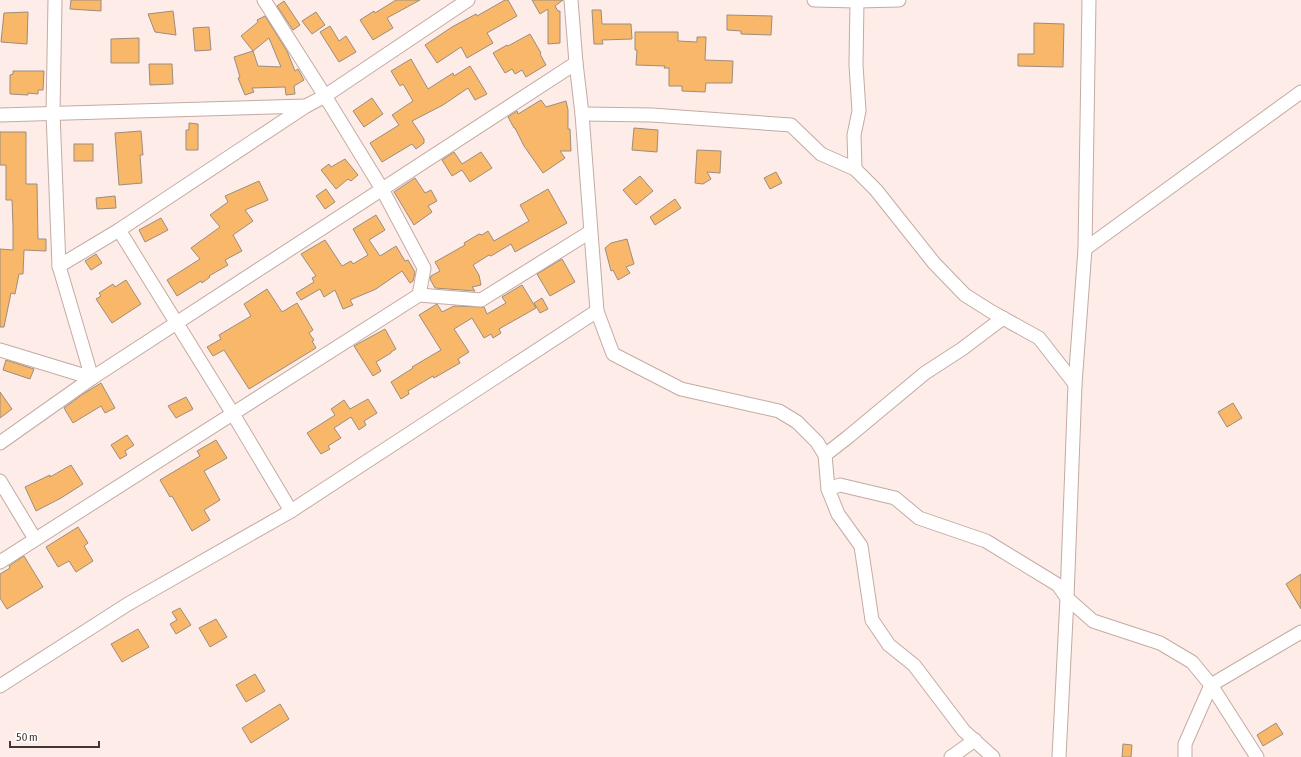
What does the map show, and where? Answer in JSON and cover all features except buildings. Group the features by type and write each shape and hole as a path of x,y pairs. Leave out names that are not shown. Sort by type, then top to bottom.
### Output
{"street":[{"path":"55,0 53,113 59,266 92,378"},
{"path":"264,0 382,189 424,268 419,295"},
{"path":"59,266 119,230 306,106 325,96 468,0"},
{"path":"571,0 582,114 597,311 613,354 681,389 779,411 797,422 817,442 825,455 828,489 838,514 861,546 872,620 889,645 914,665 964,731 993,757"},
{"path":"814,0 899,0"},
{"path":"1059,757 1075,384 1085,249 1089,0"},
{"path":"855,169 854,135 859,111 856,65 857,1"},
{"path":"0,443 92,378 576,64"},
{"path":"1085,249 1301,92"},
{"path":"0,115 306,106"},
{"path":"582,114 652,115 791,125 821,154 855,169 876,190 934,263 965,295 1040,338 1075,384"},
{"path":"119,230 291,511"},
{"path":"0,562 419,295 481,300 590,232"},
{"path":"0,686 128,604 291,511 597,311"},
{"path":"825,455 925,373 962,349 1003,318"},
{"path":"0,350 92,378"},
{"path":"0,481 36,539"},
{"path":"828,489 840,485 895,498 919,518 986,541 1058,585 1067,598 1093,621 1160,643 1192,662 1211,685 1257,757"},
{"path":"1184,757 1185,744 1211,685 1301,632"},
{"path":"951,757 975,740"}]}
